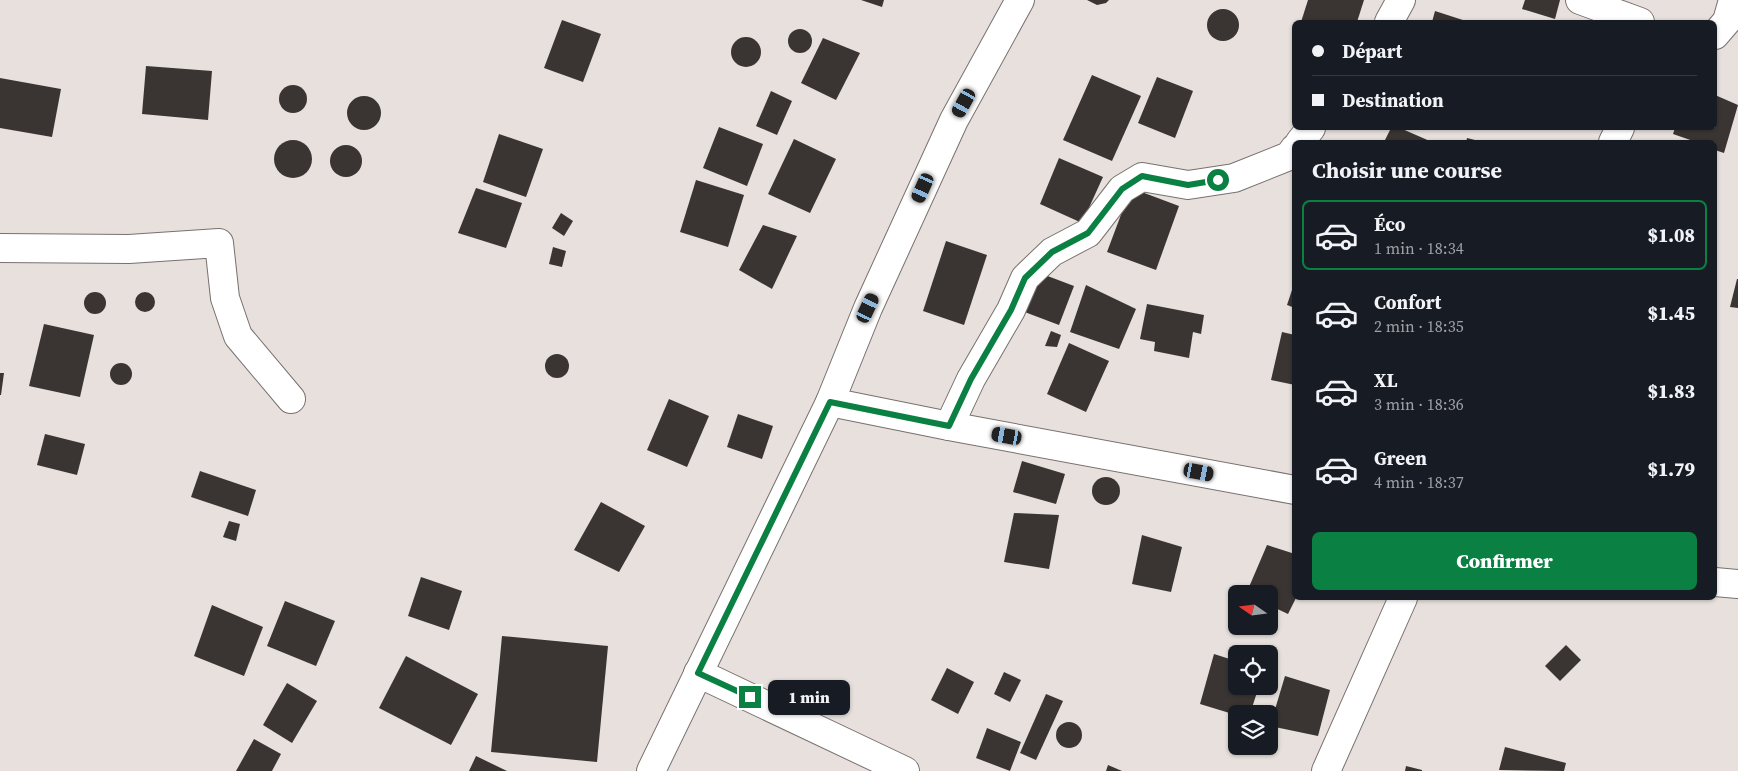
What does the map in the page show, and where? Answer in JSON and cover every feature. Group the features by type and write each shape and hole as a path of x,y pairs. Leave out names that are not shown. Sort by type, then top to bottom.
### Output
{"street":[{"path":"651,771 830,402 868,308 954,120 1020,0"},
{"path":"1390,20 1401,0"},
{"path":"1580,0 1635,20"},
{"path":"1717,33 1727,21 1734,0"},
{"path":"1302,140 1309,130"},
{"path":"949,426 971,379 1011,310 1025,278 1052,252 1088,233 1122,189 1142,176 1188,185 1234,178 1289,156 1292,152"},
{"path":"0,248 129,249 219,244 225,298 238,336 290,399"},
{"path":"830,402 1292,489"},
{"path":"1717,582 1738,584"},
{"path":"1326,771 1401,600"},
{"path":"698,673 905,771"}],"building":[{"path":"861,0 884,0 882,7"},
{"path":"1087,0 1109,0 1106,3 1097,5"},
{"path":"1308,0 1364,0 1358,20 1302,20"},
{"path":"1525,0 1560,0 1555,19 1522,9"},
{"path":"1223,9 1229,10 1234,14 1238,19 1238,31 1234,36 1229,40 1223,41 1217,40 1212,36 1208,31 1207,25 1208,19 1212,14 1217,10"},
{"path":"1435,11 1463,20 1433,20"},
{"path":"562,20 601,34 583,82 544,68"},
{"path":"800,29 809,32 812,41 809,50 800,53 791,50 788,41 791,32"},
{"path":"746,37 752,38 760,46 760,58 752,66 746,67 740,66 732,58 731,52 732,46 740,38"},
{"path":"823,38 860,53 836,100 801,83"},
{"path":"146,66 212,71 208,120 142,114"},
{"path":"1092,75 1141,96 1112,161 1063,140"},
{"path":"1157,77 1193,91 1175,138 1138,123"},
{"path":"0,78 61,89 52,137 0,128"},
{"path":"293,85 303,89 307,99 303,109 293,113 283,109 279,99 283,89"},
{"path":"771,91 792,101 777,135 756,126"},
{"path":"364,96 371,97 376,101 380,106 380,120 376,125 371,129 364,130 357,129 352,125 348,120 347,113 348,106 352,101 357,97"},
{"path":"1717,96 1738,105 1724,153 1717,151 1717,140 1690,140 1673,134 1674,130 1717,130"},
{"path":"719,127 763,144 747,186 703,168"},
{"path":"1390,130 1405,130 1427,140 1385,140"},
{"path":"499,134 543,149 526,197 483,182"},
{"path":"794,139 836,159 810,213 768,194"},
{"path":"293,140 306,146 312,159 306,172 293,178 280,172 274,159 280,146"},
{"path":"346,145 358,149 362,161 358,173 346,177 334,173 330,161 334,149"},
{"path":"1059,158 1103,177 1082,223 1040,204"},
{"path":"696,180 744,195 728,247 680,232"},
{"path":"476,188 522,203 506,248 458,233"},
{"path":"1131,188 1179,206 1156,270 1107,252"},
{"path":"561,213 573,221 564,236 552,228"},
{"path":"763,225 797,236 772,289 739,270"},
{"path":"946,241 987,255 964,325 923,311"},
{"path":"553,247 566,251 562,267 549,264"},
{"path":"1037,272 1074,286 1059,325 1022,311"},
{"path":"1738,279 1738,308 1730,307"},
{"path":"1086,285 1136,309 1119,349 1070,332"},
{"path":"1292,290 1292,307 1287,305"},
{"path":"95,292 103,295 106,303 103,311 95,314 87,311 84,303 87,295"},
{"path":"145,292 152,295 155,302 152,309 145,312 138,309 135,302 138,295"},
{"path":"1147,304 1204,315 1201,334 1193,332 1189,358 1154,351 1155,342 1140,339"},
{"path":"44,324 94,335 80,397 29,386"},
{"path":"1051,331 1061,335 1057,347 1045,346"},
{"path":"1282,332 1292,334 1292,384 1271,380"},
{"path":"1069,343 1109,361 1086,412 1047,394"},
{"path":"557,354 566,357 569,366 566,375 557,378 548,375 545,366 548,357"},
{"path":"121,363 129,366 132,374 129,382 121,385 113,382 110,374 113,366"},
{"path":"0,373 4,373 1,395 0,395"},
{"path":"669,399 709,416 687,467 647,450"},
{"path":"738,414 773,426 762,459 727,447"},
{"path":"45,434 85,444 77,475 37,465"},
{"path":"1022,461 1065,474 1056,504 1013,492"},
{"path":"200,471 256,490 248,516 191,497"},
{"path":"1106,477 1116,481 1120,491 1116,501 1106,505 1096,501 1092,491 1096,481"},
{"path":"601,502 645,526 619,572 574,550"},
{"path":"1014,513 1059,515 1049,569 1004,562"},
{"path":"229,521 240,524 236,541 223,537"},
{"path":"1142,535 1182,547 1171,592 1132,584"},
{"path":"1267,545 1292,553 1292,600 1295,600 1288,614 1278,609 1278,585 1250,585"},
{"path":"421,577 462,591 449,630 408,616"},
{"path":"285,601 335,621 316,666 267,646"},
{"path":"212,605 263,627 244,676 194,656"},
{"path":"502,636 608,646 597,762 491,752"},
{"path":"1566,645 1581,660 1560,681 1545,666"},
{"path":"1214,654 1228,658 1228,695 1256,695 1253,705 1228,705 1228,713 1200,704"},
{"path":"406,656 478,694 451,745 379,708"},
{"path":"947,668 974,682 958,714 931,700"},
{"path":"1004,672 1021,680 1010,702 994,694"},
{"path":"1285,676 1330,690 1318,736 1278,728 1278,705 1276,705"},
{"path":"287,683 317,701 292,743 263,725"},
{"path":"1046,694 1063,701 1036,760 1020,753"},
{"path":"1069,722 1078,726 1082,735 1078,744 1069,748 1060,744 1056,735 1060,726"},
{"path":"987,728 1021,742 1010,771 976,758"},
{"path":"254,739 281,754 272,771 236,771"},
{"path":"1505,747 1566,763 1564,771 1499,770"},
{"path":"476,756 507,771 469,771"},
{"path":"1108,765 1122,771 1106,771"},
{"path":"1406,766 1422,770 1422,771 1405,771"}],"route":[{"path":"750,697 698,673 830,402 949,426 971,379 1011,310 1025,278 1052,252 1088,233 1122,189 1142,176 1188,185 1218,180"}]}
